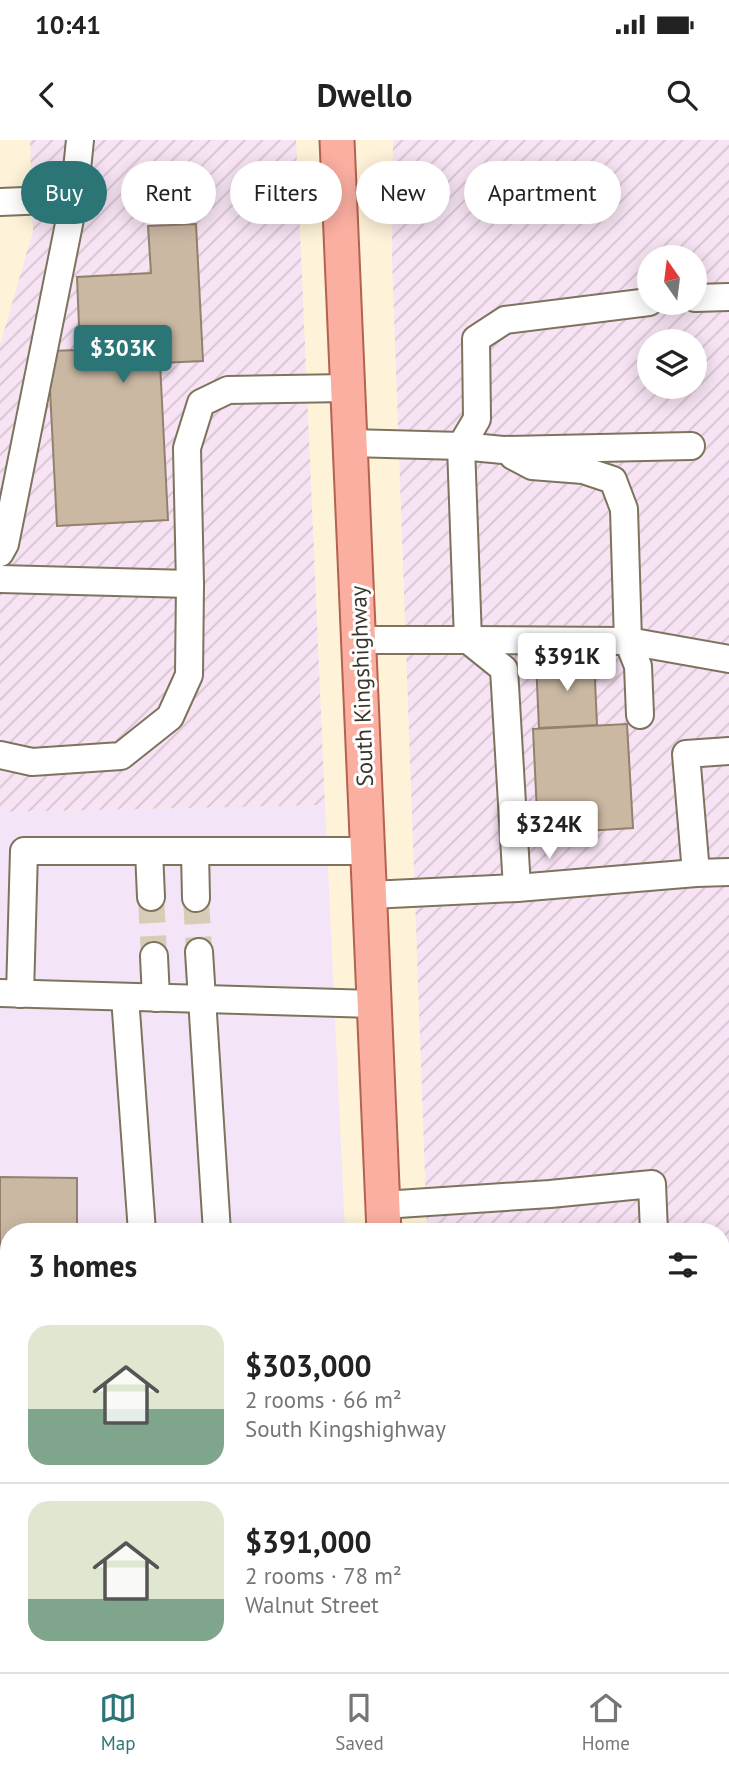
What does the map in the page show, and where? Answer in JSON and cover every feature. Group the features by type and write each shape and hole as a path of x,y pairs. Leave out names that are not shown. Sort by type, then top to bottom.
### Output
{"main road":[{"name":"South Kingshighway","path":"337,140 383,1218"}],"street":[{"path":"77,161 79,140"},
{"path":"0,202 21,201"},
{"path":"0,553 5,544 69,224"},
{"path":"707,298 729,297"},
{"path":"517,888 504,669 468,640 461,446 477,419 476,339 505,320 637,304"},
{"path":"0,755 32,762 121,756 170,717 189,675 187,448 201,403 228,390 348,388"},
{"path":"350,443 461,446 502,450 691,446"},
{"path":"502,450 532,467 583,470 613,480 624,509 628,640 638,666 640,715"},
{"path":"0,579 190,584"},
{"path":"359,640 628,640 729,659"},
{"path":"696,873 686,754 729,751"},
{"path":"368,851 24,851 10,993 374,1004"},
{"path":"149,851 151,897"},
{"path":"195,852 196,898"},
{"path":"370,895 517,888 729,872"},
{"path":"199,952 215,1223"},
{"path":"154,956 156,998"},
{"path":"125,997 141,1223"},
{"path":"383,1218 652,1184 654,1223"}],"shaded area":[{"path":"30,140 296,140 297,161 230,161 230,224 300,224 325,805 0,812 0,345 33,224 107,224 107,161 31,161"},
{"path":"393,140 729,140 729,1223 427,1223 392,224 450,224 450,161 393,161"},
{"path":"325,805 345,1223 0,1223 0,812"}],"building":[{"path":"196,224 203,361 160,363 168,520 57,526 48,351 80,350 77,277 151,273 148,226"},
{"path":"594,658 597,725 539,728 536,662"},
{"path":"627,724 633,828 538,834 533,729"},
{"path":"0,1177 77,1178 77,1223 0,1223"}],"tunnel":[{"path":"151,897 154,956"},
{"path":"196,898 199,952"}]}
